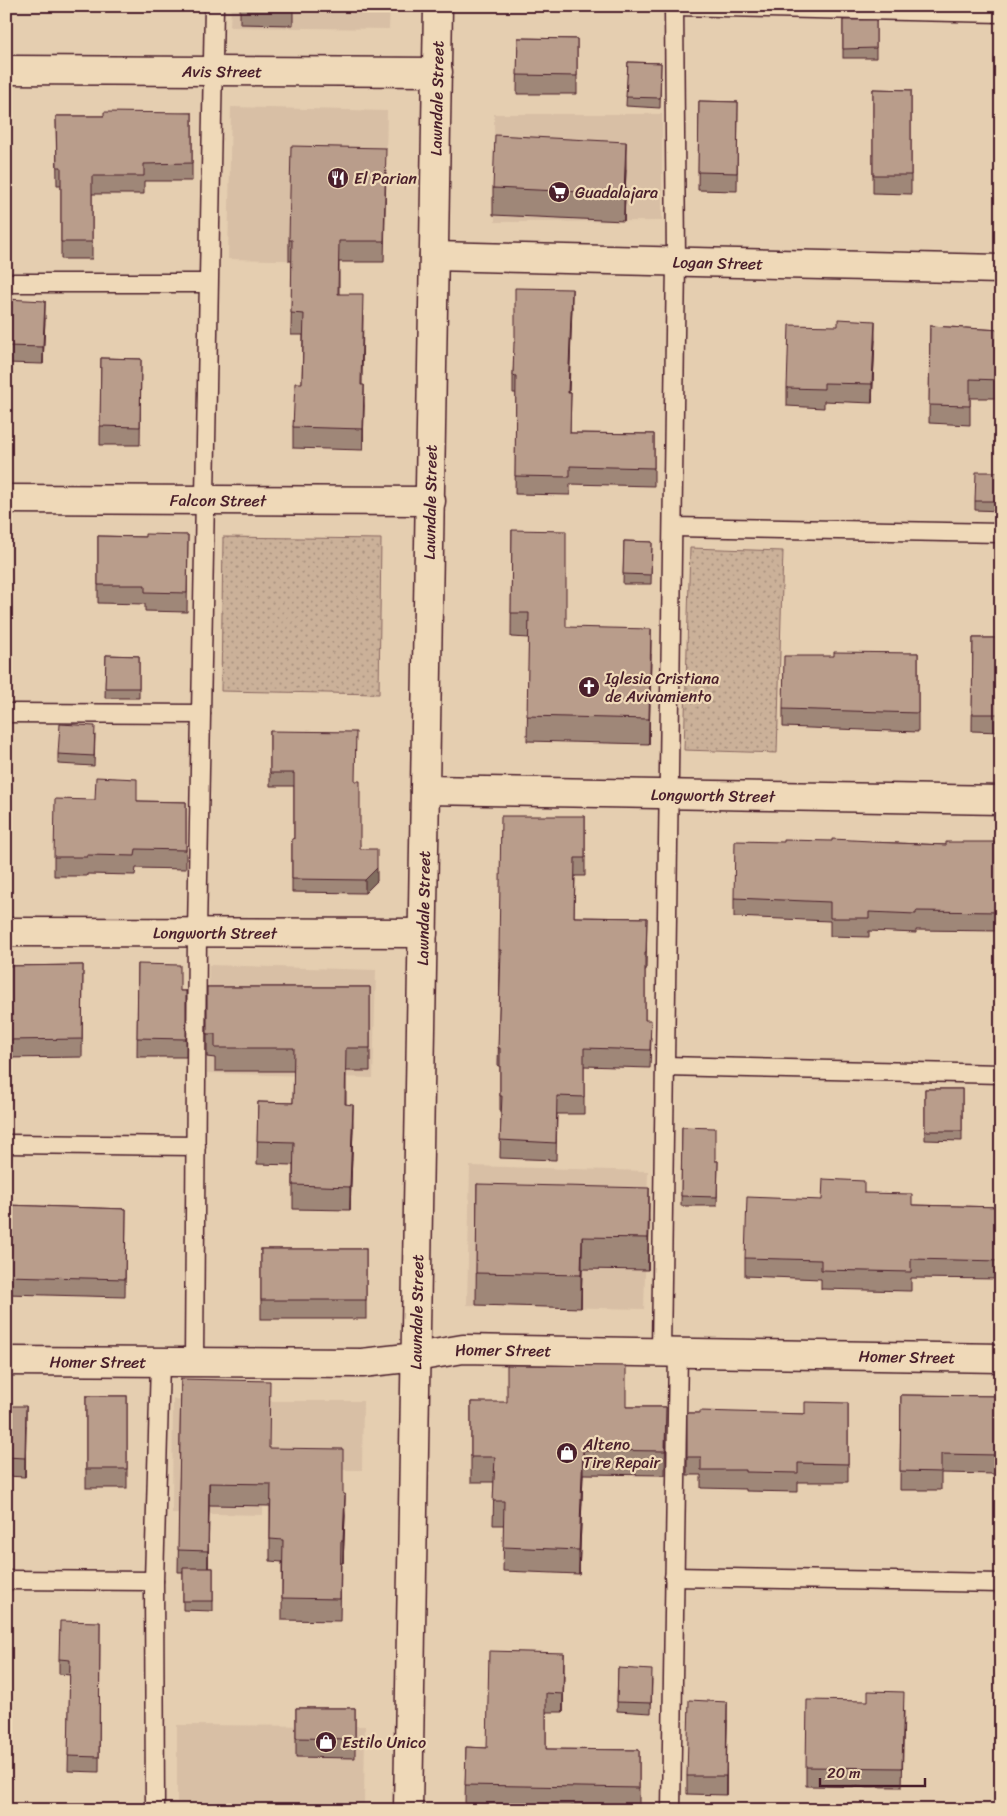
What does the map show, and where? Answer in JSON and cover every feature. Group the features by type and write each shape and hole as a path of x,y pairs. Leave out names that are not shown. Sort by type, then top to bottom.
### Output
{"street":[{"name":"Lawndale Street","path":"408,1810 438,6"},
{"name":"Avis Street","path":"6,70 438,72"},
{"name":"Logan Street","path":"434,256 1001,269"},
{"name":"Falcon Street","path":"6,499 431,501"},
{"name":"Longworth Street","path":"425,790 1001,800"},
{"name":"Longworth Street","path":"6,932 423,933"},
{"name":"Homer Street","path":"6,1361 362,1363 463,1349 1001,1358"}],"lane":[{"path":"194,1361 196,932 214,6"},
{"path":"671,1810 674,1577 665,1066 676,262 674,6 1001,13"},
{"path":"6,283 208,283"},
{"path":"673,527 1001,533"},
{"path":"6,713 201,714"},
{"path":"665,1066 1001,1074"},
{"path":"6,1144 196,1146"},
{"path":"155,1810 154,1581 160,1362"},
{"path":"674,1577 1001,1583"},
{"path":"6,1580 154,1581"}],"shaded area":[{"path":"231,6 390,6 389,29 230,27"},
{"path":"231,107 387,111 384,262 228,259"},
{"path":"494,114 662,114 662,221 495,222"},
{"path":"223,537 381,539 379,694 221,691"},
{"path":"690,548 783,551 777,753 684,750"},
{"path":"209,965 376,970 373,1078 207,1073"},
{"path":"470,1166 648,1171 644,1309 467,1305"},
{"path":"173,1398 181,1401 363,1401 362,1470 264,1469 263,1515 172,1513"},
{"path":"177,1725 365,1726 364,1804 177,1802"}],"building":[{"path":"843,20 876,20 876,48 843,49"},
{"path":"518,38 577,39 577,76 517,75"},
{"path":"628,62 661,63 660,98 626,97"},
{"path":"873,89 911,90 911,175 873,175"},
{"path":"699,101 738,102 737,173 698,172"},
{"path":"104,112 192,113 192,163 144,164 144,176 92,176 92,242 61,242 61,167 57,167 56,116 104,116"},
{"path":"495,135 626,142 624,194 493,188"},
{"path":"291,146 386,148 384,241 339,241 338,294 363,294 361,385 364,385 363,429 293,427 295,383 302,383 304,314 291,313 292,240 289,240"},
{"path":"515,288 572,289 568,393 571,393 570,433 654,434 654,468 570,466 570,477 515,476 516,376 513,375"},
{"path":"6,299 45,301 43,347 6,346"},
{"path":"838,319 875,321 872,384 824,383 824,389 787,388 789,325 838,326"},
{"path":"930,326 1001,330 1001,380 970,379 970,406 929,405"},
{"path":"101,358 141,359 140,427 100,426"},
{"path":"976,472 1001,472 1001,501 975,501"},
{"path":"512,530 566,531 566,627 651,629 649,719 527,716 529,613 511,613"},
{"path":"145,534 188,535 187,593 145,592 145,585 98,585 98,536 145,537"},
{"path":"624,541 652,542 651,575 623,574"},
{"path":"973,638 1001,638 1001,714 972,714"},
{"path":"834,652 918,653 918,713 783,709 784,656 834,656"},
{"path":"106,655 139,656 139,688 105,688"},
{"path":"60,724 95,726 94,756 58,754"},
{"path":"270,731 356,732 355,781 360,781 360,849 377,849 377,868 365,880 292,879 294,773 270,773"},
{"path":"96,777 137,779 137,801 186,802 186,850 136,849 135,856 87,855 87,857 54,857 55,799 95,800"},
{"path":"501,816 585,816 585,858 575,858 574,917 647,918 645,1020 651,1020 650,1050 584,1048 584,1097 557,1096 556,1143 500,1140 502,1096 500,1096 500,1048 498,1048 501,950 499,950"},
{"path":"832,839 946,845 946,842 1001,842 1001,912 916,911 916,914 869,912 869,918 830,918 830,902 734,898 735,841 784,842 784,840 832,841"},
{"path":"138,964 180,965 180,991 186,991 186,1039 137,1038"},
{"path":"83,965 82,1039 6,1040 6,966"},
{"path":"207,987 370,987 370,1048 346,1048 345,1104 353,1105 350,1187 293,1185 294,1142 257,1141 258,1102 293,1103 294,1048 215,1048 215,1034 207,1034"},
{"path":"925,1089 962,1089 962,1131 925,1131"},
{"path":"682,1127 715,1128 715,1161 718,1161 717,1197 681,1196"},
{"path":"823,1179 864,1181 864,1193 912,1194 912,1205 1001,1207 1001,1261 911,1259 911,1272 821,1270 821,1260 745,1258 747,1197 822,1200"},
{"path":"477,1184 649,1188 648,1238 582,1237 581,1275 476,1273"},
{"path":"6,1205 126,1209 125,1279 6,1276"},
{"path":"261,1249 366,1249 366,1300 261,1300"},
{"path":"507,1365 626,1366 626,1407 666,1407 665,1451 583,1450 579,1550 503,1547 504,1501 493,1501 495,1457 471,1457 471,1402 507,1402"},
{"path":"181,1379 270,1381 269,1448 343,1449 343,1494 345,1494 343,1541 341,1541 340,1599 282,1598 283,1540 270,1539 271,1484 209,1483 208,1551 178,1550"},
{"path":"901,1395 1001,1396 1001,1472 997,1472 997,1455 941,1454 941,1472 900,1471"},
{"path":"86,1396 127,1396 127,1469 86,1469"},
{"path":"805,1402 848,1403 848,1464 798,1463 798,1473 746,1472 746,1470 701,1470 701,1457 687,1457 687,1413 700,1413 700,1411 805,1414"},
{"path":"6,1406 26,1406 25,1458 6,1457"},
{"path":"183,1568 213,1568 213,1601 183,1601"},
{"path":"60,1621 100,1622 99,1757 68,1756 70,1660 59,1659"},
{"path":"489,1651 564,1653 563,1694 546,1693 546,1749 639,1750 639,1788 465,1785 466,1747 487,1748"},
{"path":"618,1668 652,1670 651,1703 617,1702"},
{"path":"868,1691 904,1692 902,1768 806,1767 807,1700 868,1701"},
{"path":"689,1700 727,1702 726,1776 687,1776"},
{"path":"296,1708 355,1708 355,1739 296,1738"}],"place":[{"name":"El Parian","path":"338,178"},
{"name":"Guadalajara","path":"559,192"},
{"name":"Iglesia Cristiana de Avivamiento","path":"589,687"},
{"name":"Alteno Tire Repair","path":"567,1453"},
{"name":"Estilo Unico","path":"326,1742"}]}
